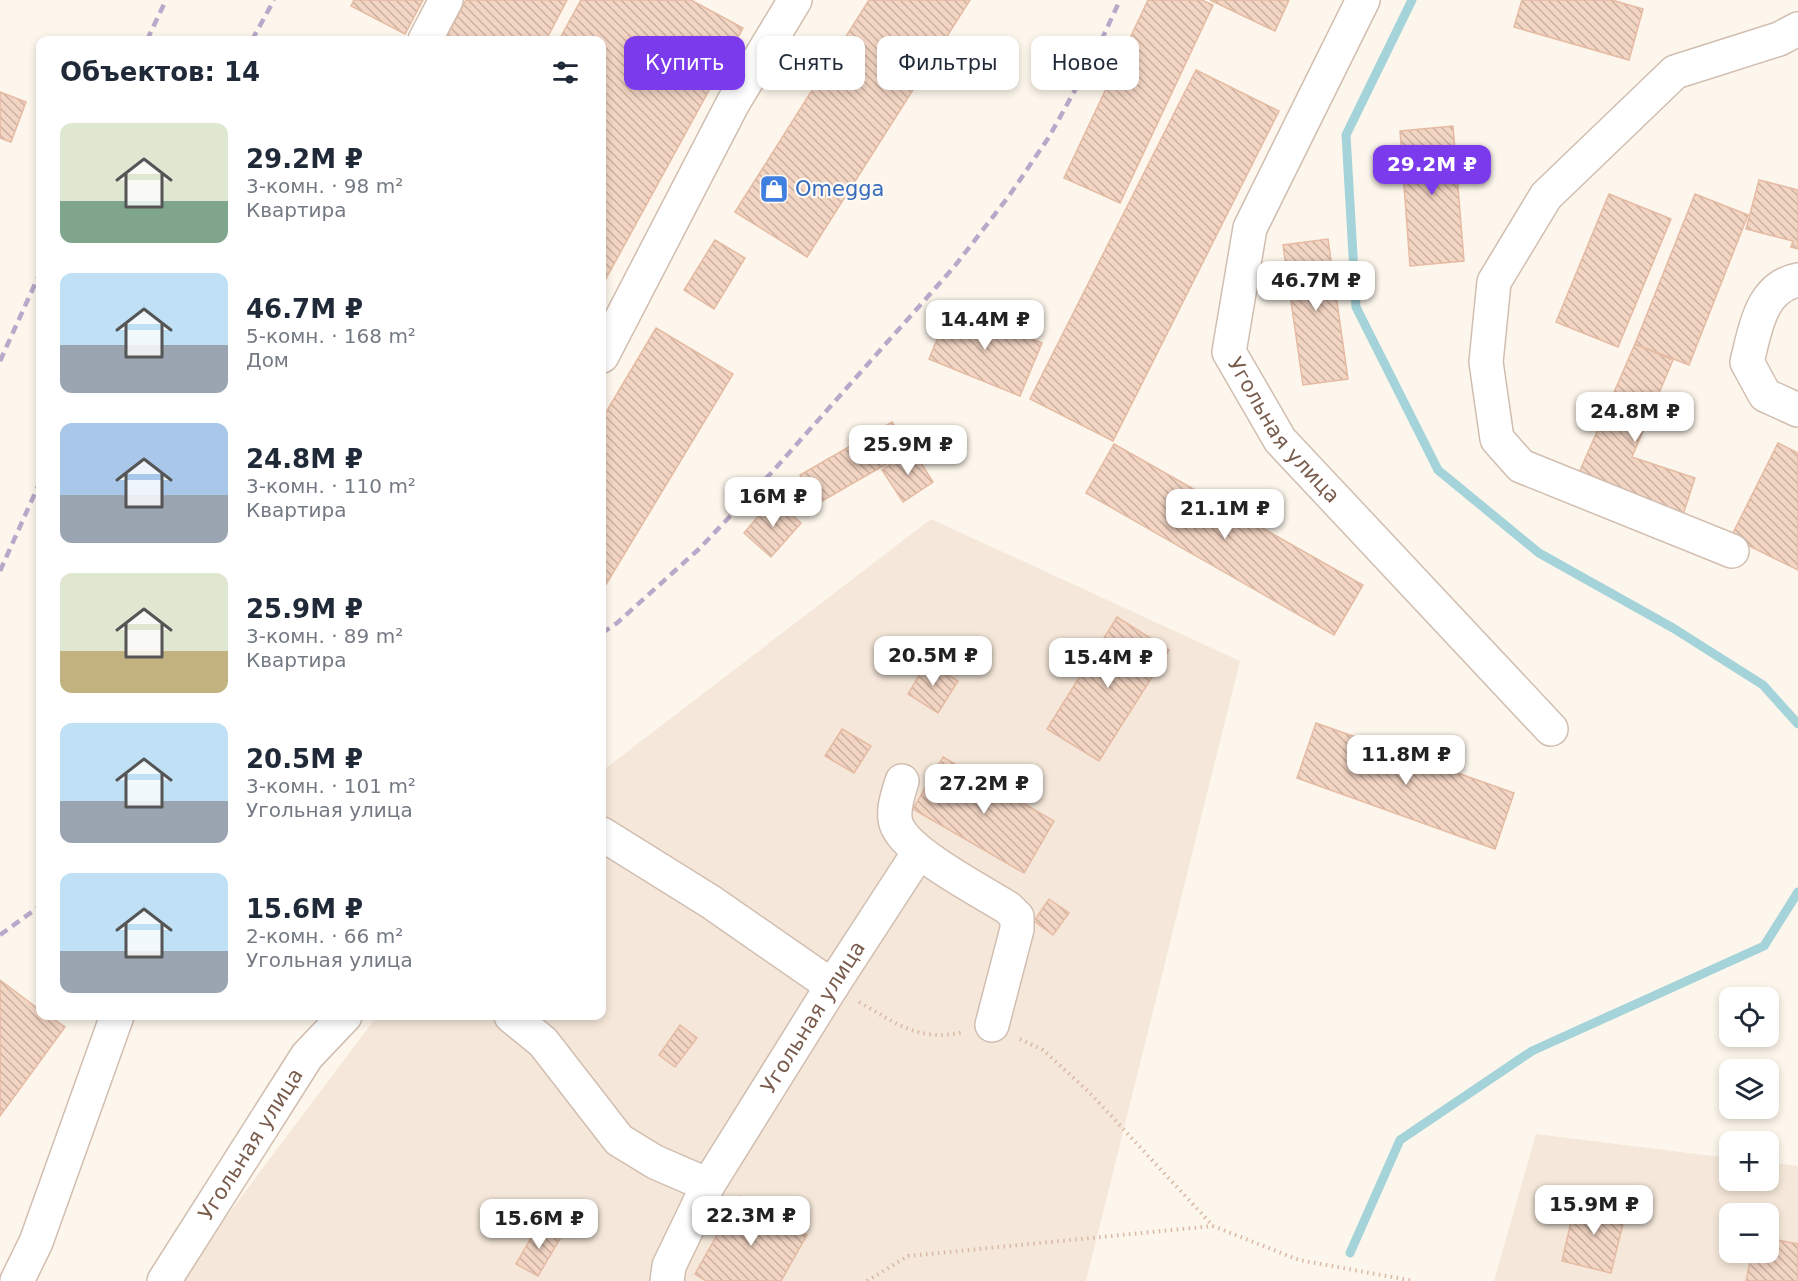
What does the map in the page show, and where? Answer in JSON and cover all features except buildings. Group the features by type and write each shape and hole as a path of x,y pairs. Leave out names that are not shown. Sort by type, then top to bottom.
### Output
{"street":[{"path":"427,36 446,0"},
{"path":"606,348 733,103 795,0"},
{"name":"Угольная улица","path":"1363,0 1250,228 1229,351 1280,440 1551,729"},
{"path":"1732,551 1521,466 1497,439 1486,362 1494,282 1546,196 1675,72 1779,39 1798,29"},
{"path":"1798,280 1786,282 1760,308 1747,362 1765,395 1798,410"},
{"path":"902,781 896,804 897,827 919,852 1008,908 1017,917 1017,929 992,1025"},
{"path":"606,836 711,902 832,986"},
{"name":"Угольная улица","path":"667,1281 669,1266 708,1185 919,852"},
{"path":"17,1281 36,1242 116,1020"},
{"name":"Угольная улица","path":"164,1281 307,1056 341,1020"},
{"path":"516,1020 543,1042 619,1140 655,1162 708,1185"}],"path":[{"path":"832,986 909,1031 952,1035 992,1025 1043,1050 1089,1092 1213,1226 1299,1260 1414,1281"},
{"path":"867,1281 908,1256 1213,1226"}],"shaded area":[{"path":"931,519 1240,661 1086,1281 178,1281 374,1020 606,1020 606,768"},
{"path":"1536,1134 1719,1157 1719,1191 1779,1191 1779,1163 1798,1166 1798,1281 1494,1281"}],"waterway":[{"path":"1412,0 1346,135 1356,307 1438,470 1539,553 1673,628 1763,685 1798,724"},
{"path":"1350,1253 1400,1140 1532,1051 1764,946 1798,892"}],"railway":[{"path":"149,36 166,0"},
{"path":"254,36 274,0"},
{"path":"606,630 699,549 773,471 954,267 1009,196 1049,137 1095,54 1120,0"},
{"path":"0,361 36,282"},
{"path":"0,571 36,491"},
{"path":"0,935 36,909"}],"place":[{"name":"Omegga","path":"774,189"}]}
